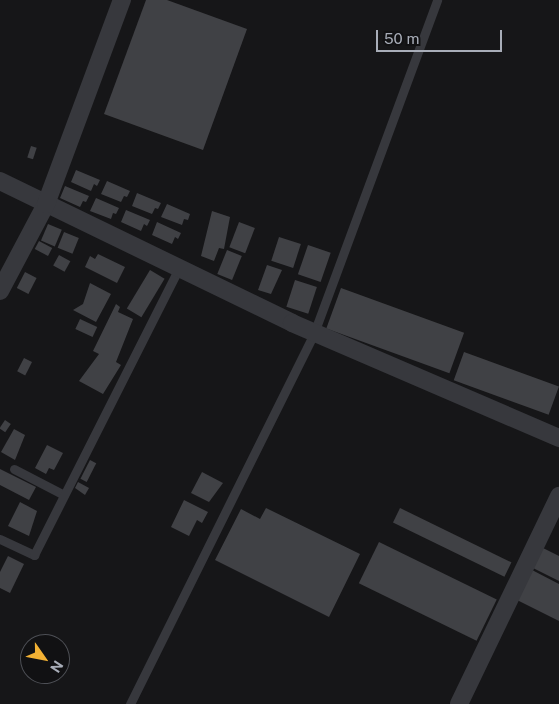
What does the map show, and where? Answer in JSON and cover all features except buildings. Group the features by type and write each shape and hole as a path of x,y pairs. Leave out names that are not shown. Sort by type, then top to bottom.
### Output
{"street":[{"path":"0,291 46,204 122,0"},
{"path":"0,181 314,333 559,438"},
{"path":"459,704 559,496"}],"lane":[{"path":"130,704 314,333 437,0"},
{"path":"0,540 34,555 179,268"},
{"path":"14,469 64,495"}]}
